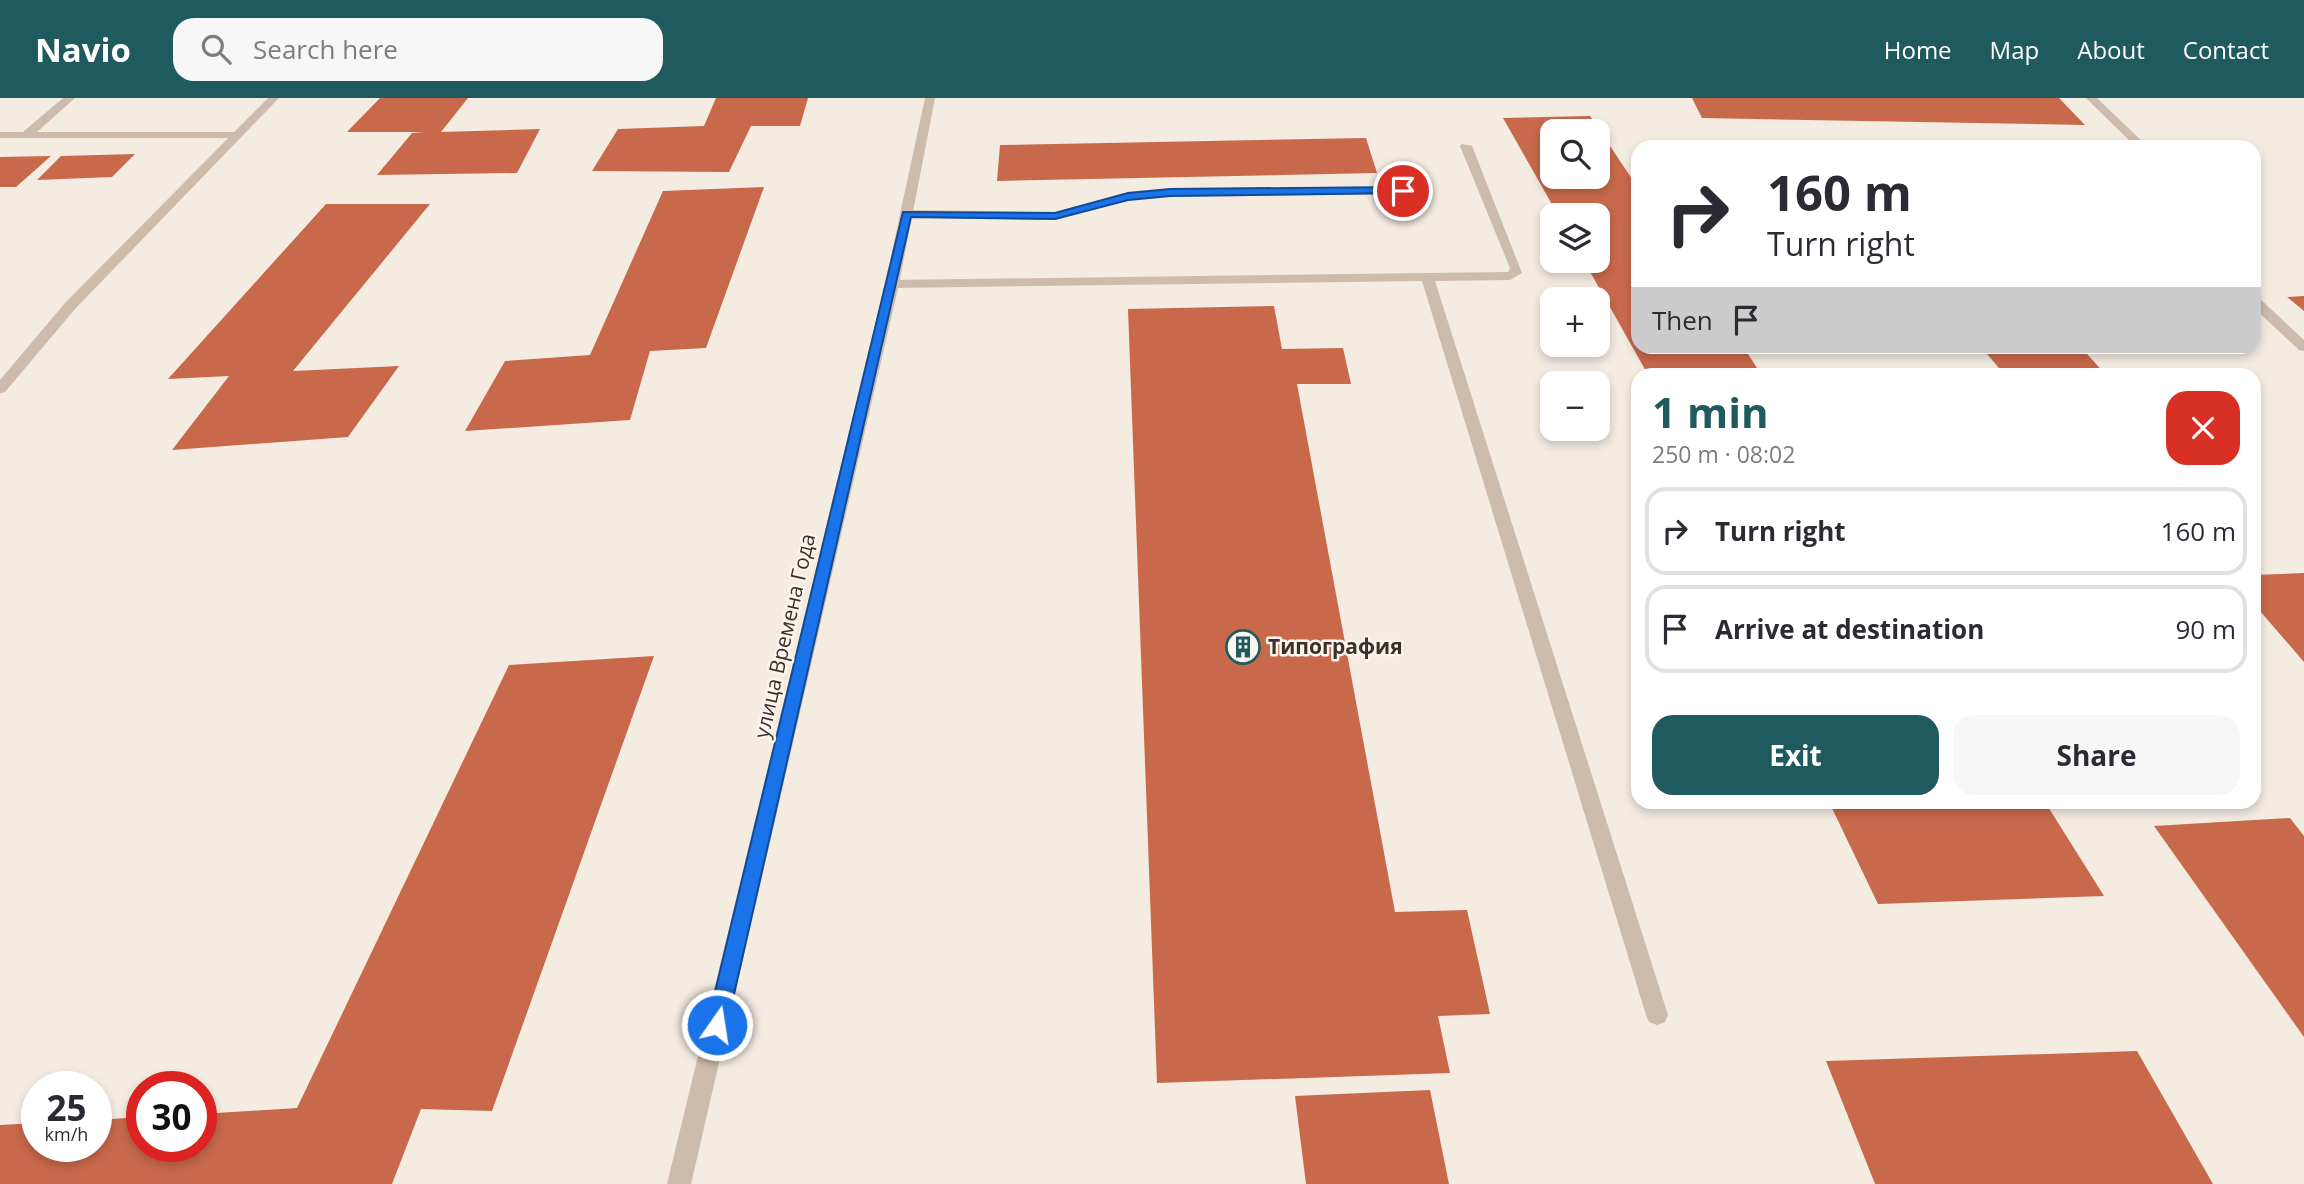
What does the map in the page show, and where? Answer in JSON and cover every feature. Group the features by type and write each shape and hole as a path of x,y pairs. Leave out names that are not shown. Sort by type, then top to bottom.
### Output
{"street":[{"path":"26,135 70,98"},
{"path":"0,389 70,306 274,98"},
{"name":"улица Времена Года","path":"679,1184 892,284 930,98"},
{"path":"2091,98 2135,140"},
{"path":"0,135 236,135"},
{"path":"892,284 1502,277 1516,273 1466,146"},
{"path":"907,214 1055,216 1128,197 1170,192 1403,191"},
{"path":"1428,278 1657,1015"},
{"path":"2261,307 2304,347"}],"building":[{"path":"380,98 468,98 441,132 540,129 517,173 377,175 412,133 424,132 347,132"},
{"path":"716,98 808,98 800,126 751,126 729,172 592,171 618,129 704,126"},
{"path":"1692,98 2059,98 2085,125 1702,118"},
{"path":"1590,116 1592,119 1540,119 1540,183 1503,118"},
{"path":"1366,138 1377,173 997,181 1000,145"},
{"path":"1610,146 1631,178 1631,345 1610,307 1610,287 1599,287 1591,273 1610,273 1610,203 1551,203 1543,189 1610,189"},
{"path":"135,154 112,177 37,180 61,156"},
{"path":"51,156 16,187 0,187 0,157"},
{"path":"764,187 706,348 650,351 630,420 465,431 505,361 590,355 663,191"},
{"path":"326,204 430,204 293,371 399,366 348,437 172,450 229,376 168,379"},
{"path":"2304,296 2304,311 2287,297"},
{"name":"Типография","path":"1274,306 1282,349 1343,348 1351,384 1297,384 1395,912 1467,910 1490,1014 1438,1016 1450,1073 1157,1083 1128,309"},
{"path":"1636,354 1748,354 1757,368 1644,368"},
{"path":"1987,354 2087,354 2100,368 1999,368"},
{"path":"2304,573 2304,662 2261,612 2261,575"},
{"path":"654,656 492,1111 421,1109 392,1184 0,1184 0,1125 21,1124 21,1162 112,1162 112,1119 126,1118 126,1162 217,1162 217,1113 297,1108 509,665"},
{"path":"1832,809 2049,809 2104,896 1878,904"},
{"path":"2290,818 2304,836 2304,1037 2154,826"},
{"path":"2137,1051 2213,1184 1875,1184 1826,1061"},
{"path":"1430,1090 1449,1184 1306,1184 1295,1096"}],"place":[{"name":"Типография","path":"1243,647"}],"route":[{"path":"717,1025 907,214 1055,216 1128,197 1170,192 1403,191"}]}
